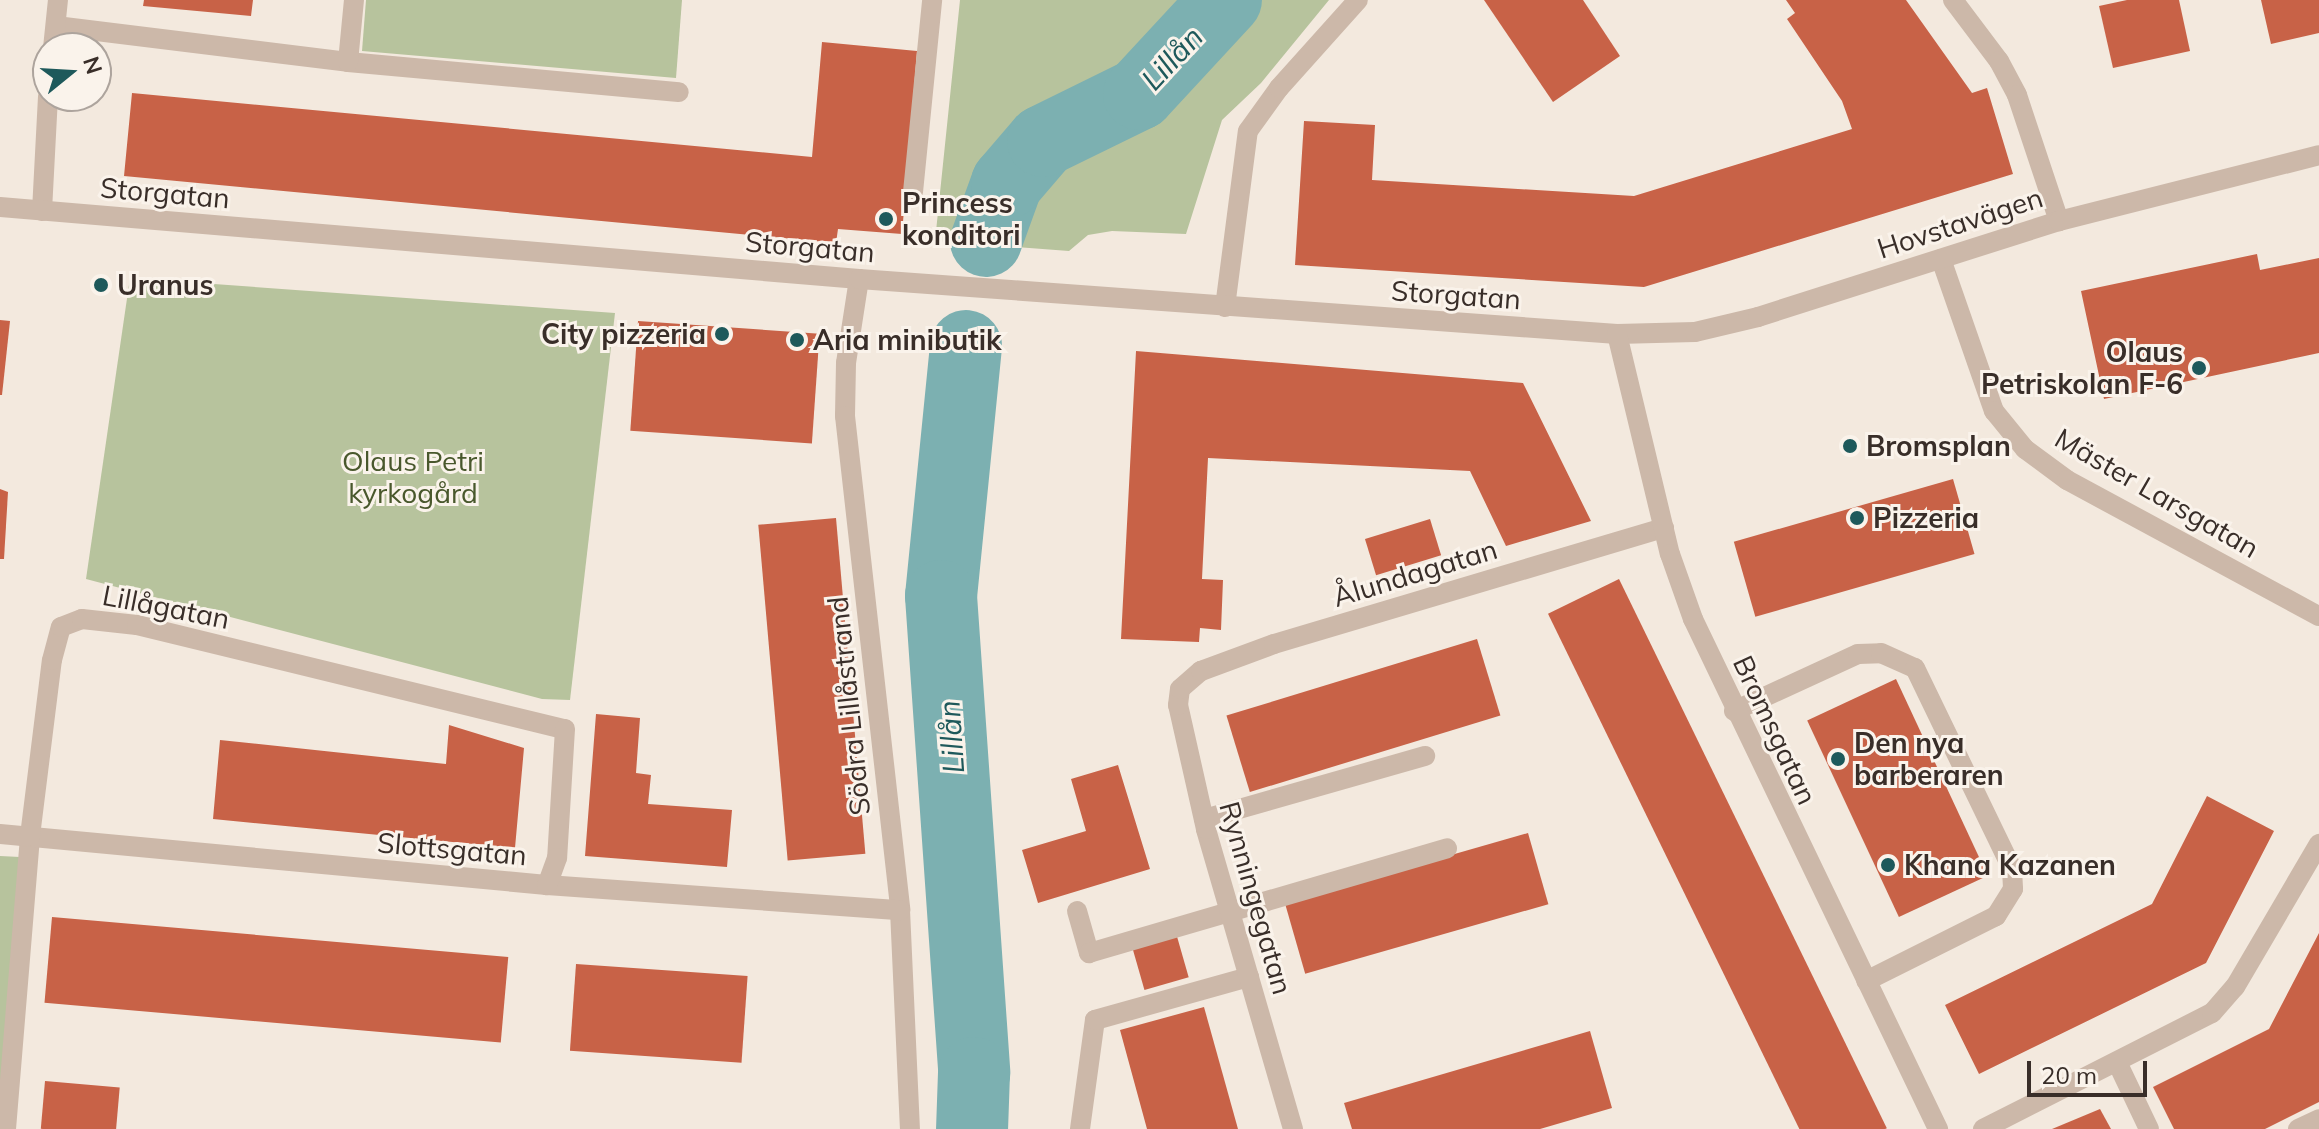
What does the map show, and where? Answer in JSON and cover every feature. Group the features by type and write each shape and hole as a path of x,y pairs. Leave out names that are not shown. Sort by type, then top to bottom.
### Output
{"street":[{"path":"55,32 58,0"},
{"path":"348,62 354,0"},
{"path":"913,192 932,0"},
{"path":"1225,307 1248,131 1279,88 1358,0"},
{"path":"1953,0 1999,61 2017,95 2059,221"},
{"path":"56,26 348,62 679,92"},
{"path":"42,211 47,112"},
{"name":"Hovstavägen","path":"1617,334 1695,332 2059,221 2319,155"},
{"name":"Storgatan","path":"0,207 859,279 1617,334"},
{"name":"Mäster Larsgatan","path":"1941,259 1994,411 2025,449 2067,480 2319,616"},
{"name":"Södra Lillåstrand","path":"859,279 846,363 845,416 900,910 910,1129"},
{"name":"Bromsgatan","path":"1617,334 1664,528 1693,619 1734,711 1938,1129"},
{"name":"Ålundagatan","path":"1187,683 1201,671 1274,644 1664,528"},
{"name":"Lillågatan","path":"6,1129 30,836 52,660 61,627 82,619 137,625 565,729 557,858 547,885"},
{"path":"1734,711 1858,654 1881,653 1915,668 2012,869 2013,889 1996,916 1866,981"},
{"name":"Rynningegatan","path":"1187,683 1178,705 1204,819 1293,1129"},
{"path":"1204,819 1425,756"},
{"name":"Slottsgatan","path":"0,834 127,849 547,885 900,910"},
{"path":"1983,1129 2212,1013 2235,987 2319,844"},
{"path":"1077,911 1089,953 1447,848"},
{"path":"1080,1129 1095,1020 1249,977"},
{"path":"2117,1062 2149,1129"},
{"path":"2298,1129 2319,1119"}],"green space":[{"path":"366,0 682,0 676,78 362,51"},
{"path":"960,0 1329,0 1261,83 1222,120 1186,234 1112,231 1088,235 1069,251 935,241"},
{"name":"Olaus Petri kyrkogård","path":"130,278 615,313 570,700 542,699 86,579"},
{"path":"0,856 20,857 0,1123"}],"building":[{"path":"144,0 253,0 251,16 143,6"},
{"path":"1484,0 1583,0 1620,56 1553,102"},
{"path":"1786,0 1906,0 1972,93 1987,88 2013,174 1644,287 1295,265 1304,121 1375,125 1372,180 1634,196 1852,129 1842,101 1787,19 1795,13"},
{"path":"2127,0 2179,0 2190,51 2113,68 2099,6"},
{"path":"2261,0 2319,0 2319,33 2271,44"},
{"path":"822,42 917,51 902,234 838,229 836,243 124,176 132,93 812,157"},
{"path":"2257,254 2260,270 2319,258 2319,353 2104,399 2081,291"},
{"path":"0,320 10,321 2,395 0,395"},
{"path":"638,321 820,334 812,443 630,431"},
{"path":"1136,351 1523,383 1591,521 1506,546 1470,471 1208,458 1202,579 1223,580 1221,630 1200,628 1199,642 1121,639"},
{"path":"1953,479 1974,554 1755,617 1734,542"},
{"path":"0,489 8,492 4,559 0,559"},
{"path":"836,518 865,854 788,861 758,525"},
{"path":"1430,519 1441,555 1376,575 1365,539"},
{"path":"1619,579 1887,1128 1799,1129 1548,614"},
{"path":"1477,639 1500,716 1250,792 1226,716"},
{"path":"1896,679 1988,876 1899,917 1807,720"},
{"path":"596,714 640,718 636,773 651,775 648,804 732,810 727,867 585,856"},
{"path":"449,725 524,748 515,848 213,819 220,740 446,764"},
{"path":"1118,765 1150,869 1038,903 1022,850 1086,831 1071,779"},
{"path":"2207,796 2274,831 2206,963 1979,1074 1945,1005 2152,904"},
{"path":"1528,833 1548,904 1305,974 1285,903"},
{"path":"52,917 508,957 501,1043 45,1003"},
{"path":"1176,933 1189,977 1144,990 1132,946"},
{"path":"2319,933 2319,1102 2265,1129 2174,1129 2153,1087 2269,1029"},
{"path":"576,964 748,976 742,1063 570,1051"},
{"path":"1204,1007 1238,1129 1147,1129 1120,1030"},
{"path":"1590,1031 1612,1108 1540,1129 1352,1129 1344,1103"},
{"path":"45,1081 120,1088 116,1129 41,1129"},
{"path":"2100,1109 2111,1129 2052,1129"}],"waterway":[{"name":"Lillån","path":"986,241 1007,183 1043,141 1139,94 1226,0"},
{"name":"Lillån","path":"966,346 941,596 974,1073 972,1129"}],"place":[{"name":"Princess konditori","path":"886,219"},
{"name":"Uranus","path":"101,285"},
{"name":"City pizzeria","path":"722,334"},
{"name":"Aria minibutik","path":"797,340"},
{"name":"Olaus Petriskolan F-6","path":"2199,368"},
{"name":"Bromsplan","path":"1850,446"},
{"name":"Pizzeria","path":"1857,518"},
{"name":"Den nya barberaren","path":"1838,759"},
{"name":"Khana Kazanen","path":"1888,865"}]}
